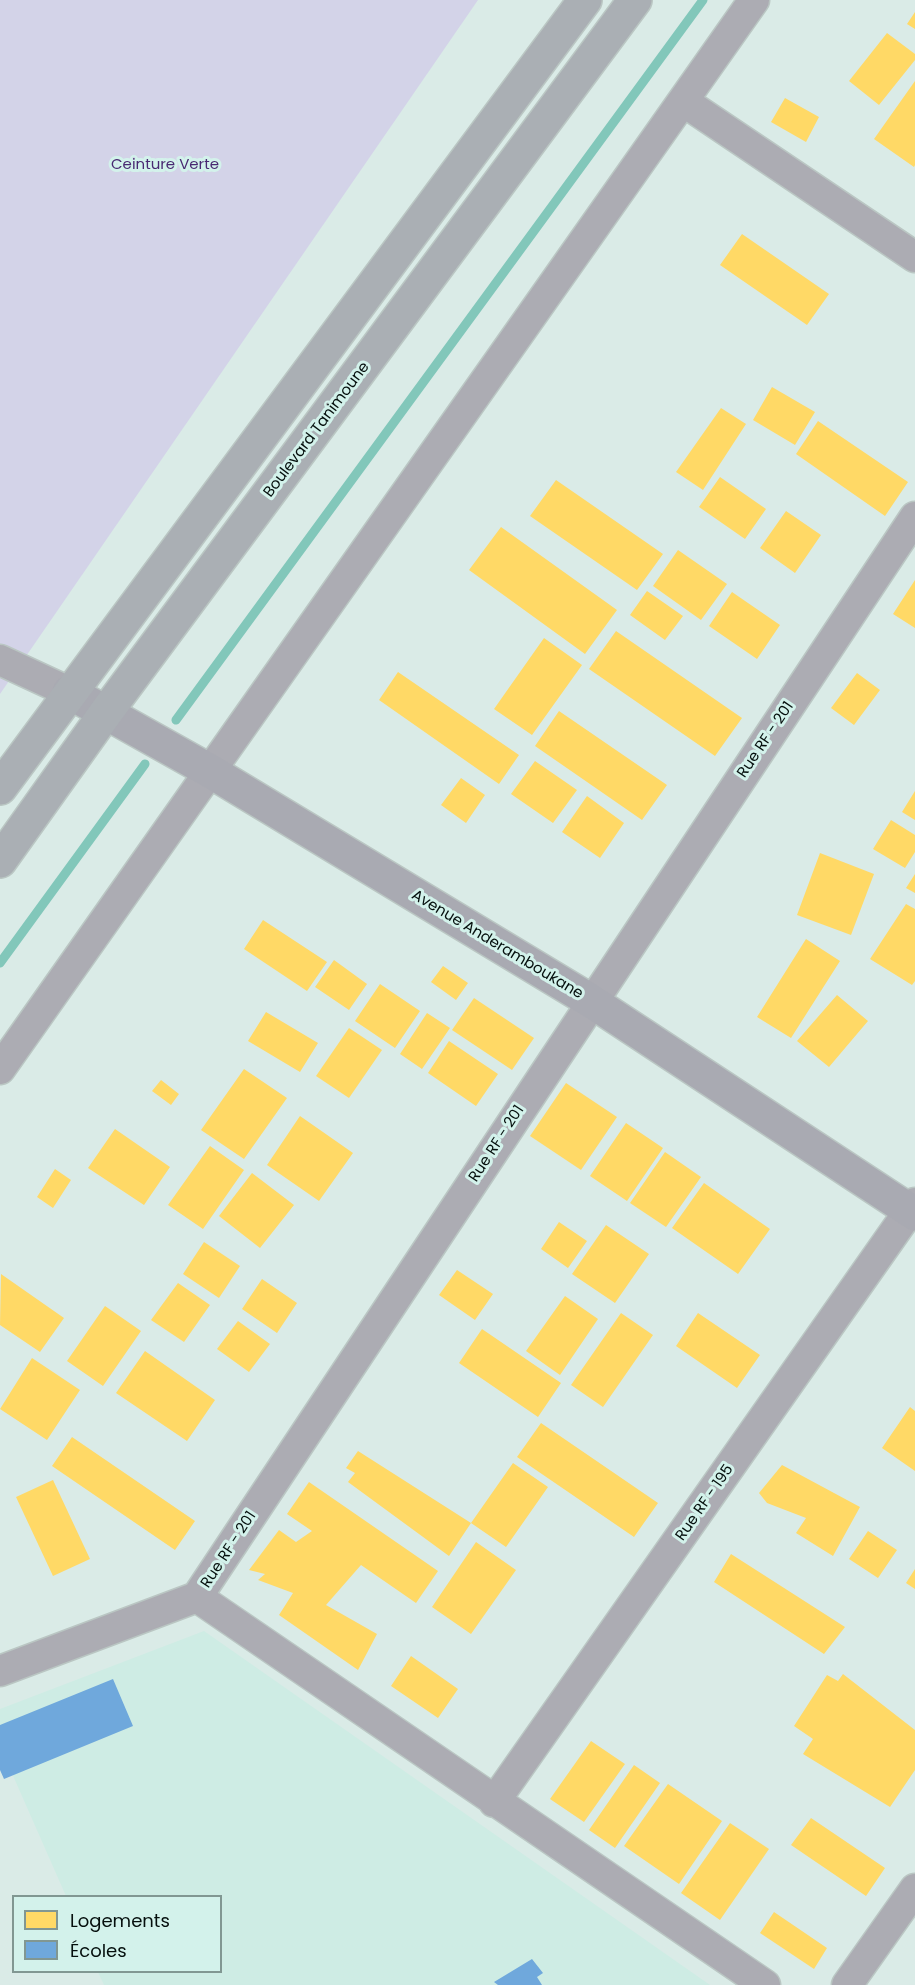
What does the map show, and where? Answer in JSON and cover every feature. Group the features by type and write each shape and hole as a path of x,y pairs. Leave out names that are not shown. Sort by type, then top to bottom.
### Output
{"main road":[{"path":"0,788 69,692 585,0"},
{"name":"Boulevard Tanimoune","path":"0,861 108,711 635,0"}],"street":[{"path":"0,1069 754,0"},
{"path":"683,101 915,257"},
{"name":"Rue RF - 201","path":"0,1671 197,1597 591,1001 915,517"},
{"path":"0,660 69,692"},
{"name":"Avenue Anderamboukane","path":"69,692 108,711 210,771 591,1001 913,1209"},
{"name":"Rue RF - 195","path":"494,1802 913,1209"},
{"path":"197,1597 765,1985"},
{"path":"847,1985 915,1889"}],"shaded area":[{"path":"204,1631 710,1985 104,1985 98,1973 222,1973 222,1895 66,1895 0,1746 0,1709"}],"green space":[{"name":"Ceinture Verte","path":"0,0 478,0 0,694"}],"building: Logements":[{"path":"915,12 915,29 907,24"},
{"path":"887,33 915,54 915,60 879,105 849,81"},
{"path":"915,81 915,165 914,167 874,139"},
{"path":"785,98 819,117 806,142 771,122"},
{"path":"742,234 829,294 807,325 720,265"},
{"path":"772,387 815,412 795,445 753,420"},
{"path":"721,408 746,424 703,490 676,472"},
{"path":"818,421 908,482 885,516 796,454"},
{"path":"720,477 766,509 745,539 699,507"},
{"path":"556,480 663,554 637,590 530,516"},
{"path":"786,511 821,535 795,573 760,548"},
{"path":"501,527 617,610 585,654 469,570"},
{"path":"678,550 727,584 701,620 653,586"},
{"path":"915,580 915,628 893,614"},
{"path":"647,591 683,616 665,640 630,615"},
{"path":"732,592 780,625 757,659 709,626"},
{"path":"616,631 742,718 715,756 589,669"},
{"path":"544,638 582,665 532,735 494,709"},
{"path":"398,672 519,755 499,784 379,700"},
{"path":"857,673 880,690 854,725 831,708"},
{"path":"559,711 667,785 642,820 535,746"},
{"path":"535,761 577,790 553,823 511,794"},
{"path":"461,778 485,795 466,823 441,805"},
{"path":"915,791 915,820 902,812"},
{"path":"587,796 624,823 600,858 562,832"},
{"path":"891,820 915,835 915,852 905,868 873,849"},
{"path":"820,853 874,874 851,935 797,915"},
{"path":"915,874 915,893 906,888"},
{"path":"906,904 915,909 915,981 912,985 870,959"},
{"path":"263,920 327,962 307,991 244,949"},
{"path":"806,939 840,961 791,1038 757,1017"},
{"path":"334,960 367,984 349,1010 315,987"},
{"path":"443,966 468,983 456,1000 431,982"},
{"path":"380,984 420,1011 395,1048 355,1021"},
{"path":"837,995 868,1021 829,1067 797,1041"},
{"path":"474,998 534,1038 512,1070 452,1030"},
{"path":"266,1012 318,1043 300,1072 248,1041"},
{"path":"427,1013 450,1028 422,1069 400,1054"},
{"path":"349,1028 382,1050 349,1098 316,1076"},
{"path":"449,1041 498,1074 476,1106 428,1073"},
{"path":"244,1069 287,1098 244,1159 201,1130"},
{"path":"161,1080 179,1094 171,1105 152,1091"},
{"path":"566,1083 617,1117 581,1170 530,1136"},
{"path":"300,1116 353,1153 319,1201 267,1165"},
{"path":"626,1123 663,1148 627,1201 590,1176"},
{"path":"115,1129 170,1167 144,1205 88,1168"},
{"path":"210,1146 244,1170 203,1229 168,1205"},
{"path":"665,1152 701,1177 666,1227 630,1203"},
{"path":"55,1169 71,1180 53,1208 37,1197"},
{"path":"252,1173 294,1205 260,1248 219,1216"},
{"path":"704,1183 770,1229 738,1274 672,1228"},
{"path":"559,1222 587,1241 568,1268 541,1249"},
{"path":"606,1225 649,1254 615,1303 572,1274"},
{"path":"204,1242 240,1266 219,1298 183,1274"},
{"path":"457,1270 493,1294 475,1320 439,1295"},
{"path":"1,1274 64,1318 40,1352 0,1325"},
{"path":"262,1279 297,1303 277,1333 242,1309"},
{"path":"178,1283 210,1305 184,1342 151,1320"},
{"path":"565,1296 598,1319 560,1375 526,1351"},
{"path":"105,1306 141,1331 103,1386 67,1361"},
{"path":"621,1313 653,1335 603,1407 571,1385"},
{"path":"698,1313 760,1355 737,1388 676,1346"},
{"path":"238,1321 270,1344 249,1372 217,1349"},
{"path":"482,1329 561,1383 538,1417 459,1363"},
{"path":"145,1351 215,1400 187,1441 116,1393"},
{"path":"32,1358 80,1390 47,1440 0,1409"},
{"path":"910,1407 915,1411 915,1471 882,1448"},
{"path":"541,1423 658,1503 634,1537 517,1457"},
{"path":"72,1437 195,1521 175,1550 52,1466"},
{"path":"358,1451 471,1523 449,1556 348,1482 355,1473 346,1468"},
{"path":"513,1463 548,1487 506,1547 471,1523"},
{"path":"782,1465 860,1507 833,1556 796,1533 806,1518 767,1503 759,1493"},
{"path":"53,1480 90,1559 53,1576 16,1497"},
{"path":"309,1482 438,1571 416,1603 361,1565 326,1605 377,1634 358,1670 279,1615 293,1593 258,1580 265,1574 249,1570 279,1530 296,1542 312,1531 287,1514"},
{"path":"868,1531 897,1550 878,1578 849,1559"},
{"path":"476,1542 516,1570 471,1634 432,1607"},
{"path":"731,1554 845,1627 824,1654 714,1582"},
{"path":"915,1569 915,1589 906,1583"},
{"path":"411,1656 458,1689 438,1718 391,1686"},
{"path":"843,1674 915,1730 915,1770 890,1807 803,1754 813,1739 794,1726 827,1675 838,1681"},
{"path":"591,1741 625,1764 584,1822 550,1799"},
{"path":"634,1765 660,1783 615,1848 589,1830"},
{"path":"668,1784 722,1821 679,1884 624,1846"},
{"path":"811,1818 885,1868 866,1896 791,1845"},
{"path":"730,1823 769,1849 720,1920 681,1893"},
{"path":"774,1912 827,1948 814,1969 760,1933"}],"building: Écoles":[{"path":"113,1679 133,1726 4,1779 0,1770 0,1725"},
{"path":"532,1959 543,1973 537,1977 542,1985 498,1985 494,1982"}],"waterway":[{"path":"176,720 703,0"},
{"path":"0,963 145,764"}]}
